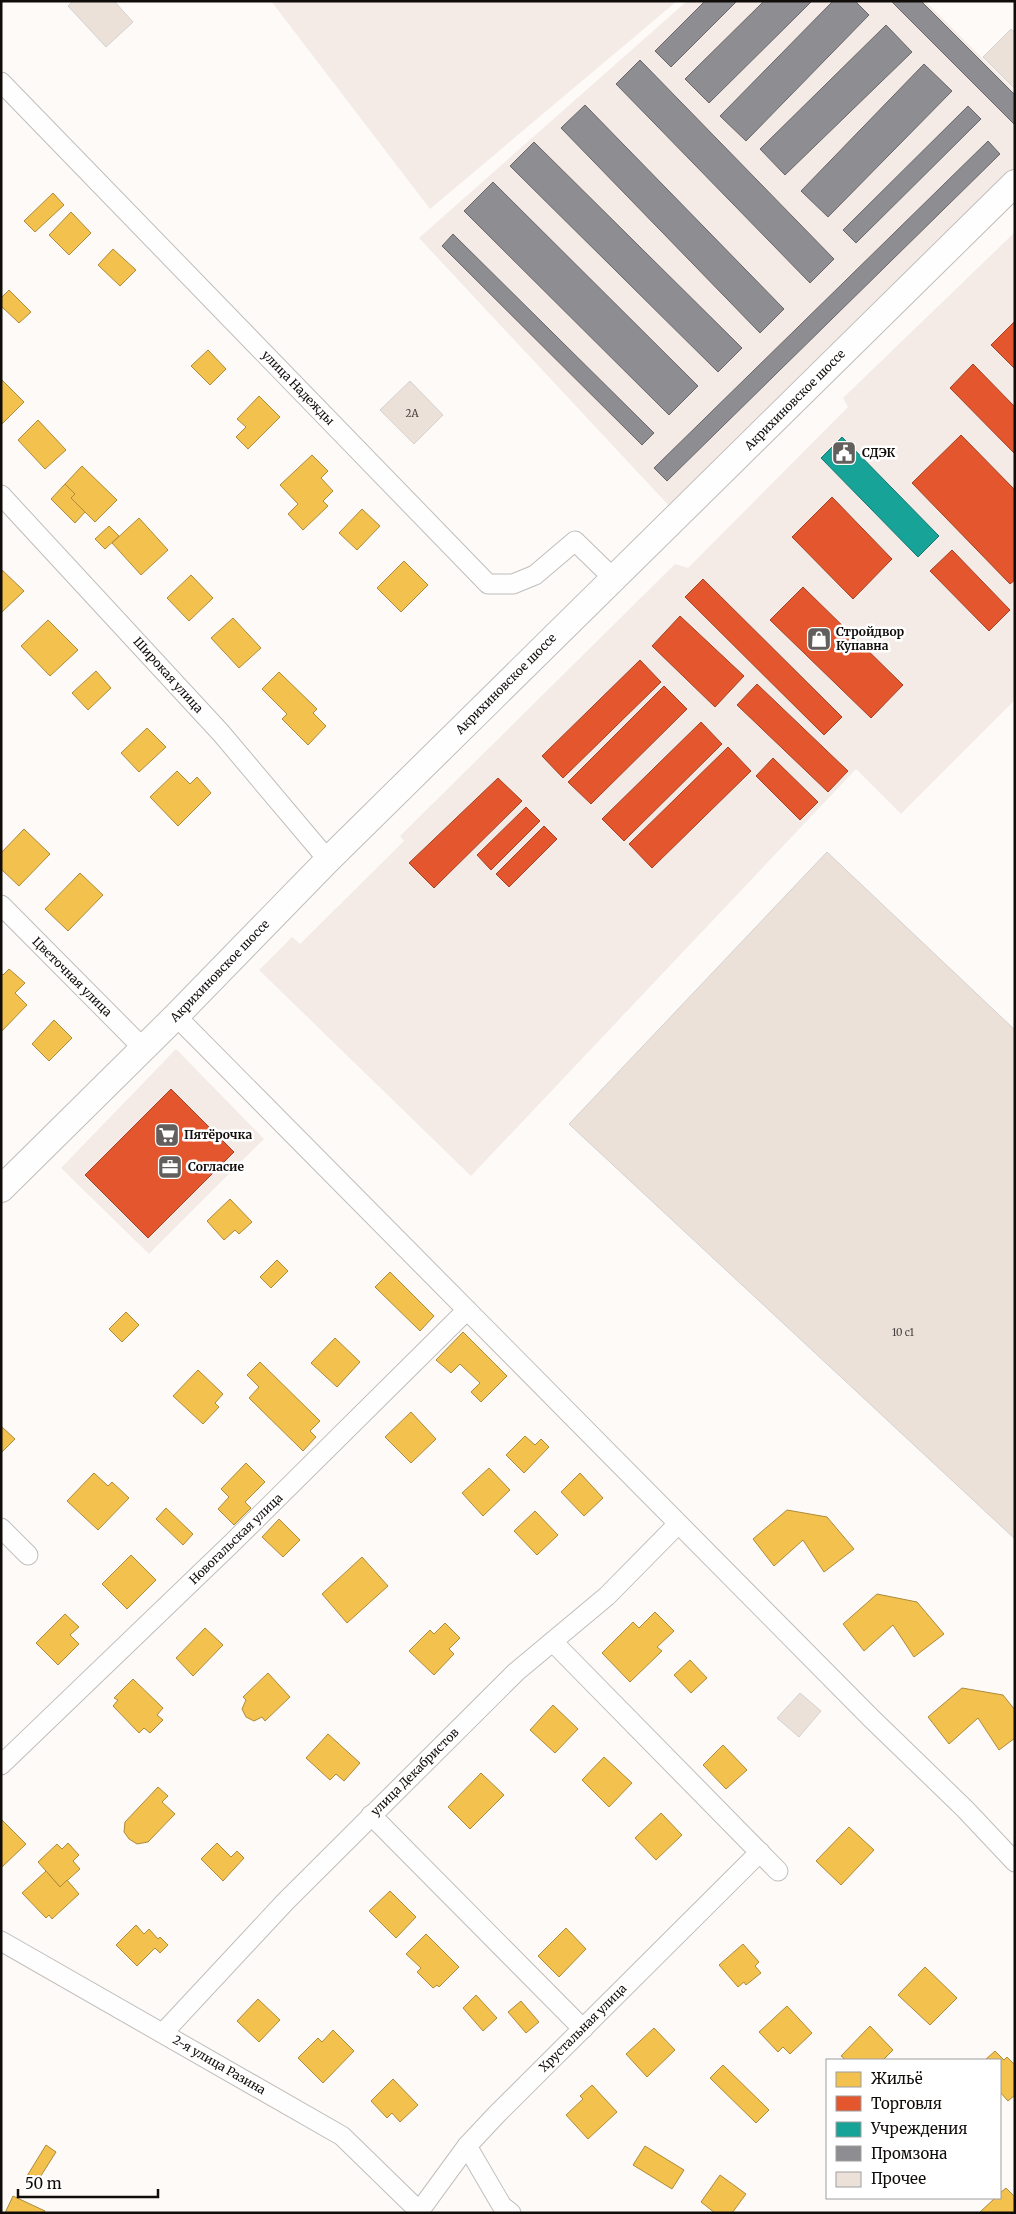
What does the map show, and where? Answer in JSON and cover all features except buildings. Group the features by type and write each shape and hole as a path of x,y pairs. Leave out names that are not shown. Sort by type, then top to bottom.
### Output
{"main road":[{"name":"Акрихиновское шоссе","path":"1,1189 612,578 1015,183"}],"street":[{"name":"улица Надежды","path":"1,82 488,584 513,584 535,575 575,541 612,578"},
{"name":"Широкая улица","path":"1,495 221,733 328,860"},
{"name":"Цветочная улица","path":"1,905 143,1048"},
{"path":"176,1016 871,1718 965,1809 1015,1862"},
{"name":"Новогальская улица","path":"1,1766 232,1543 468,1310"},
{"name":"улица Декабристов","path":"163,2033 285,1902 516,1672 607,1596 678,1524"},
{"path":"1,1528 28,1555"},
{"path":"553,1642 778,1871"},
{"path":"371,1816 583,2029"},
{"name":"Хрустальная улица","path":"419,2212 468,2146 497,2114 760,1852"},
{"name":"2-я улица Разина","path":"1,1941 342,2136 419,2212"},
{"path":"468,2146 502,2206 511,2213"}],"shaded area":[{"path":"271,1 677,1 430,209"},
{"path":"687,1 925,1 1015,91 1015,172 672,509 419,238"},
{"path":"1015,232 1015,700 901,814 856,769 471,1176 259,970 292,937 300,944 404,841 400,836 675,564 688,568 848,407 843,398"},
{"path":"176,1049 264,1139 149,1254 61,1168"}],"place":[{"name":"СДЭК","path":"844,453"},
{"name":"Стройдвор Купавна","path":"819,639"},
{"name":"Пятёрочка","path":"167,1135"},
{"name":"Согласие","path":"170,1167"}]}
